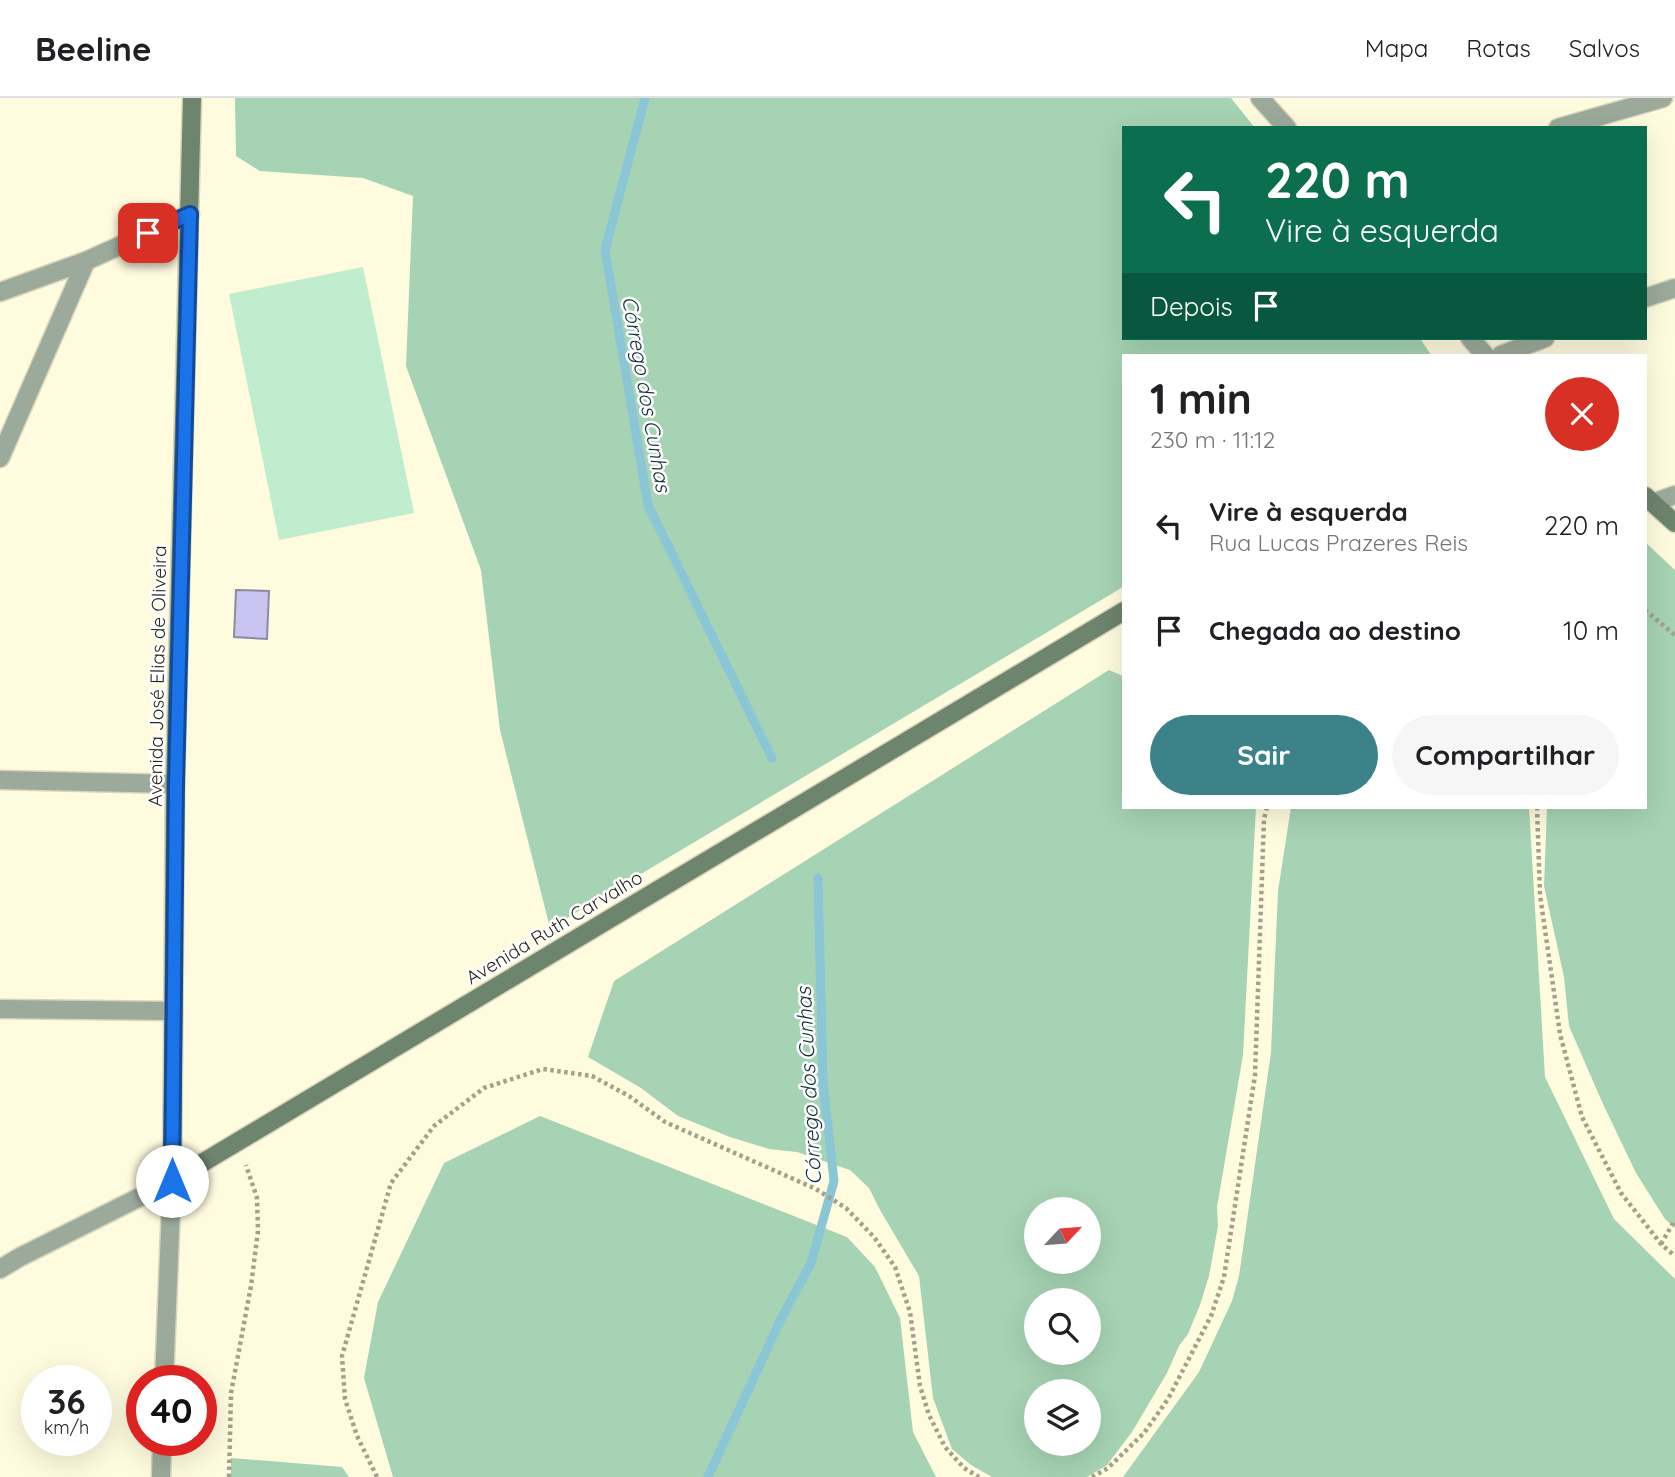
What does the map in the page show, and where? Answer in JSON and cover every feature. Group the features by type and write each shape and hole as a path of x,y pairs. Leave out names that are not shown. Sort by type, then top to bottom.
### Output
{"street":[{"name":"Avenida José Elias de Oliveira","path":"165,1365 172,1181 176,784 192,98"},
{"path":"1260,98 1285,126"},
{"path":"1565,126 1663,98"},
{"path":"0,292 86,261 190,214"},
{"path":"0,458 86,261"},
{"path":"1647,297 1675,288"},
{"path":"1472,340 1484,354"},
{"path":"1504,354 1540,340"},
{"path":"1649,500 1675,495"},
{"path":"1649,500 1675,523"},
{"name":"Avenida Ruth Carvalho","path":"0,1269 172,1181 1122,612"},
{"path":"0,780 176,784"},
{"path":"0,1009 173,1011"},
{"path":"0,1256 20,1257"},
{"path":"161,1477 162,1456"}],"path":[{"path":"1647,612 1675,635"},
{"path":"1092,1477 1108,1468 1144,1433 1168,1399 1211,1316 1224,1277 1255,1075 1266,809"},
{"path":"1537,809 1540,895 1560,1034 1582,1117 1621,1193 1661,1244 1675,1256"},
{"path":"377,1477 357,1436 345,1399 342,1356 391,1183 434,1126 484,1088 543,1069 592,1076 629,1096 665,1122 816,1189 846,1208 874,1237 895,1267 910,1312 920,1386 929,1415 945,1447 964,1468 979,1477"},
{"path":"229,1477 231,1393 251,1286 258,1231 257,1198 237,1140"},
{"path":"1661,1244 1675,1220"}],"green space":[{"path":"235,98 1231,98 1253,126 1122,126 1122,340 1421,340 1430,354 1122,354 1122,588 550,928 500,730 481,570 406,366 413,196 363,178 260,171 236,156"},
{"path":"363,267 414,513 279,540 229,294"},
{"path":"1647,544 1675,570 1675,1228 1665,1219 1636,1173 1569,1026 1564,977 1544,886 1547,809 1647,809"},
{"path":"1109,670 1122,676 1122,809 1256,809 1243,1055 1217,1207 1218,1226 1209,1276 1188,1334 1132,1432 1107,1465 1087,1477 992,1477 971,1465 952,1449 933,1398 919,1276 869,1188 850,1170 797,1152 769,1149 730,1137 678,1116 641,1088 588,1057 614,981"},
{"path":"1291,809 1529,809 1545,1077 1614,1219 1675,1279 1675,1477 1123,1477 1199,1372 1232,1301 1239,1276 1271,1052 1278,891"},
{"path":"540,1116 847,1237 875,1267 900,1318 913,1432 936,1477 393,1477 364,1378 378,1302 444,1163"},
{"path":"231,1458 342,1467 349,1477 231,1477"}],"building":[{"path":"236,590 269,591 267,639 234,637"}],"waterway":[{"name":"Córrego dos Cunhas","path":"645,98 605,250 648,505 772,758"},
{"name":"Córrego dos Cunhas","path":"708,1477 781,1319 811,1263 834,1181 823,1082 818,878"}],"route":[{"path":"148,233 190,214 176,784 172,1181"}]}
